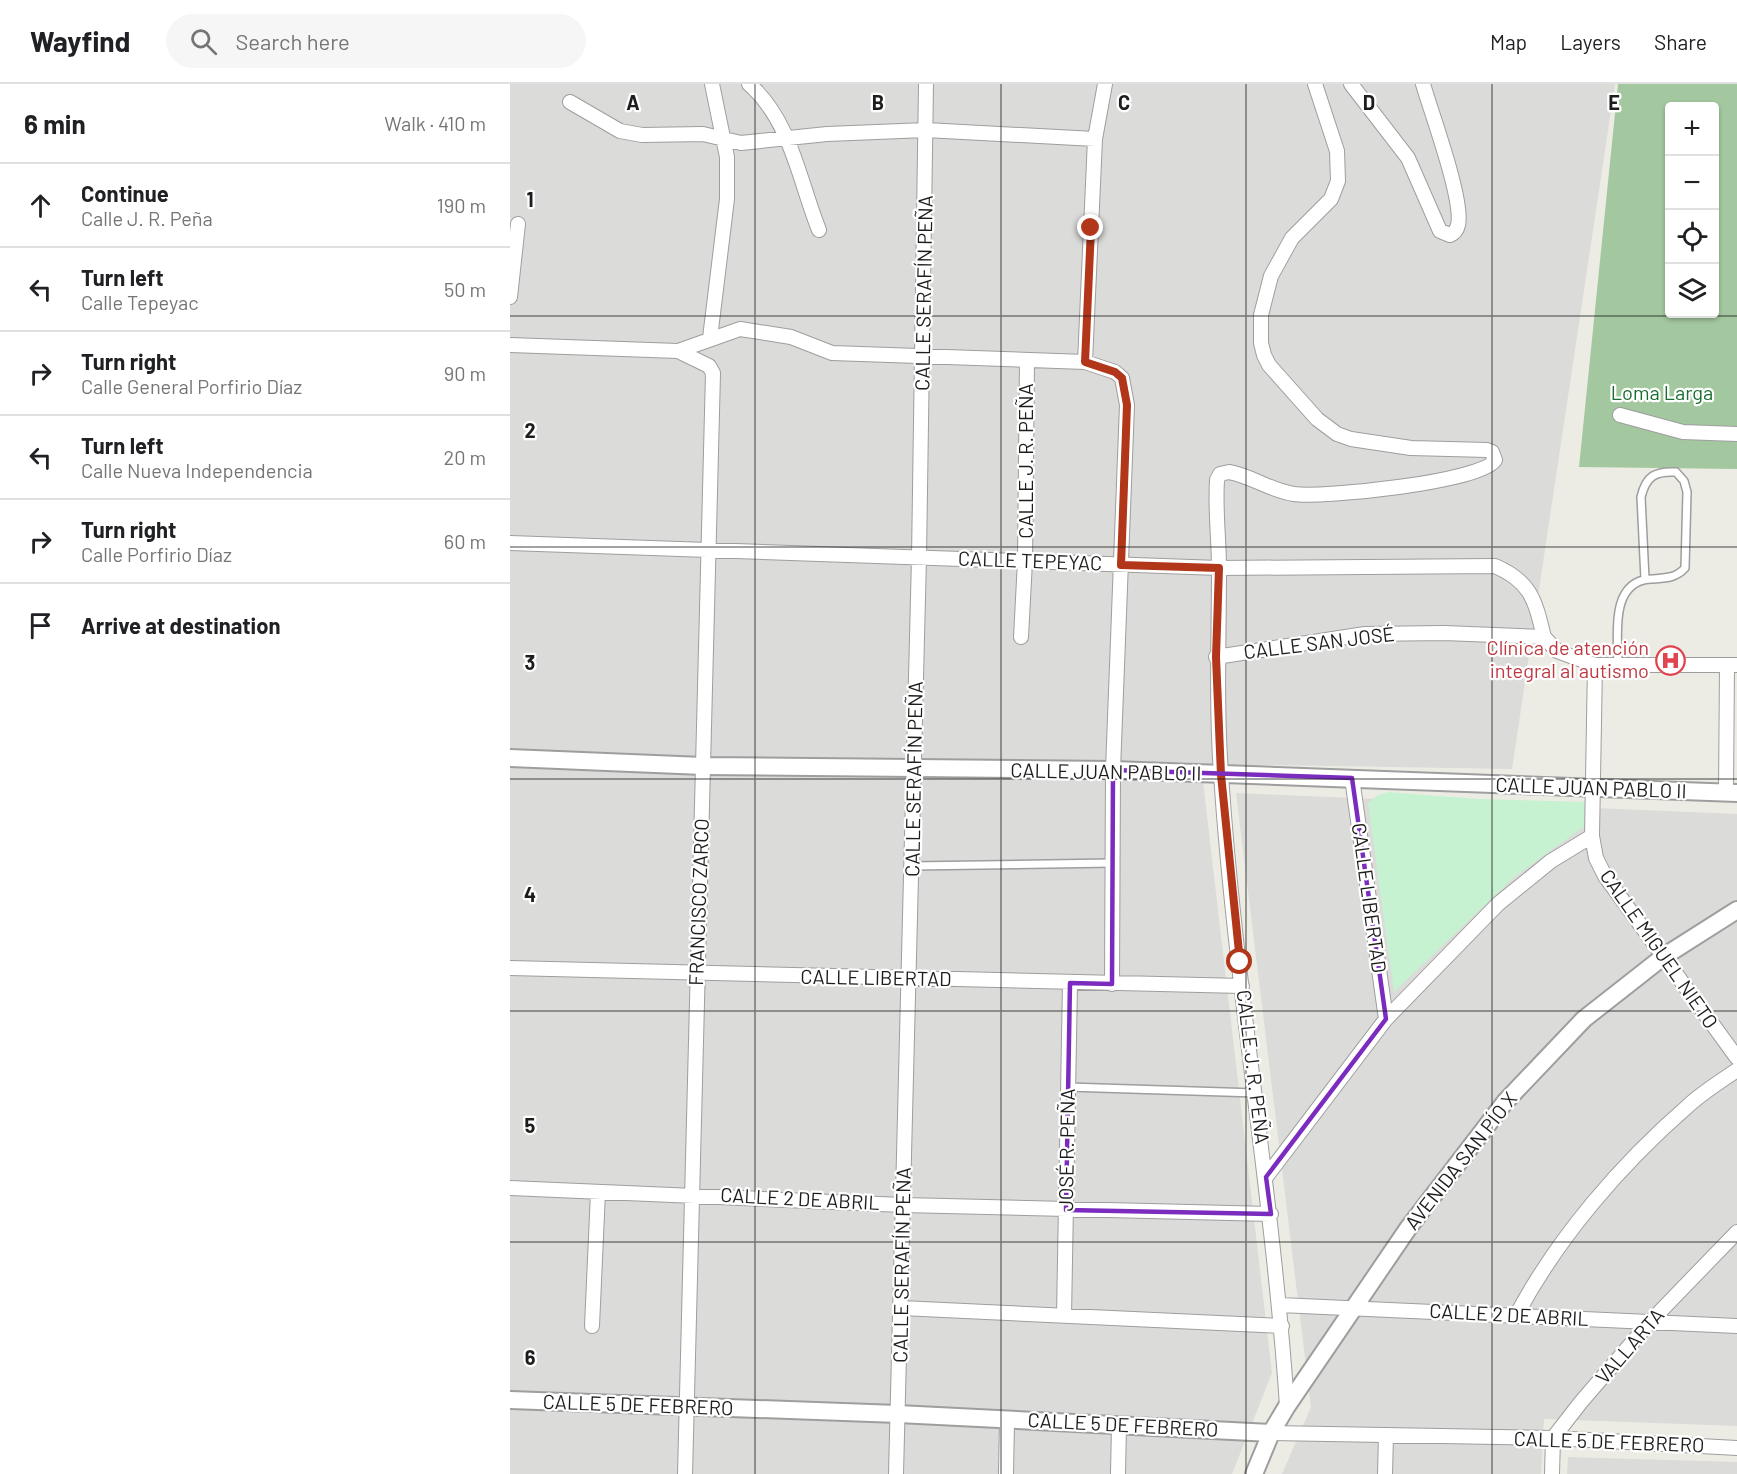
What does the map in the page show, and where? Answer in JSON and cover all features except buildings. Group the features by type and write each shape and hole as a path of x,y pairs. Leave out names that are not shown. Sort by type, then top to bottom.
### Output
{"street":[{"path":"710,338 727,199 727,156 712,84"},
{"path":"749,84 773,112 788,139 819,230"},
{"name":"CALLE SERAFÍN PEÑA","path":"897,1474 919,558 926,84"},
{"path":"1085,362 1095,139 1105,84"},
{"name":"CALLE J. R. PEÑA","path":"1287,1406 1280,1305 1242,986 1221,775 1216,657 1219,568 1216,491 1220,474 1238,473 1275,489 1313,496 1425,484 1479,471 1492,465 1495,460 1492,452 1487,450 1411,448 1351,439 1337,434 1317,418 1269,365 1264,355 1260,336 1261,315 1271,276 1292,238 1331,199 1338,181 1337,151 1315,84"},
{"path":"1351,84 1408,158 1440,231 1450,235 1455,232 1458,225 1457,204 1423,84"},
{"path":"570,102 620,131 642,135 703,134 741,143 867,131 926,130 1095,139"},
{"path":"510,297 518,224"},
{"path":"510,345 678,351 741,329 791,337 832,353 1085,362 1115,372 1122,378 1127,405 1113,770 1112,984"},
{"name":"FRANCISCO ZARCO","path":"678,351 709,366 713,373 685,1474"},
{"name":"CALLE J. R. PEÑA","path":"1021,637 1025,561 1027,360"},
{"path":"1620,416 1683,432 1737,434"},
{"name":"CALLE TEPEYAC","path":"510,543 1219,568 1496,567 1512,573 1525,584 1535,599 1544,637"},
{"name":"CALLE SAN JOSÉ","path":"1216,657 1365,634 1444,633 1544,637"},
{"path":"1544,637 1557,651 1595,665 1732,665 1731,793"},
{"name":"CALLE MIGUEL NIETO","path":"1595,665 1592,836 1596,858 1605,876 1737,1059"},
{"name":"CALLE JUAN PABLO II","path":"510,758 703,766 1113,770 1731,793"},
{"name":"CALLE LIBERTAD","path":"1352,778 1386,1019"},
{"path":"1266,1177 1386,1019 1498,904 1551,861 1592,836"},
{"name":"AVENIDA SAN PÍO X","path":"1254,1474 1271,1432 1287,1406 1409,1227 1505,1102 1584,1019 1663,957 1737,910"},
{"name":"CALLE LIBERTAD","path":"510,968 1070,984 1242,986"},
{"name":"JOSÉ R. PEÑA","path":"1064,1316 1070,984"},
{"path":"1516,1316 1540,1272 1612,1180 1689,1104 1737,1070"},
{"name":"CALLE 2 DE ABRIL","path":"510,1188 1066,1210 1270,1214"},
{"path":"592,1326 598,1192"},
{"name":"VALLARTA","path":"1553,1438 1649,1323 1737,1233"},
{"name":"CALLE 2 DE ABRIL","path":"1280,1305 1737,1326"},
{"path":"901,1308 1281,1326"},
{"name":"CALLE 5 DE FEBRERO","path":"510,1400 898,1414 1271,1432 1553,1438 1737,1448"},
{"path":"1006,1474 1007,1419"},
{"path":"1118,1474 1119,1425"},
{"path":"1385,1474 1386,1436"},
{"path":"1552,1474 1553,1438"}],"lane":[{"path":"1618,665 1617,613 1628,590 1645,579 1672,578 1685,568 1687,492 1684,481 1676,472 1662,471 1651,475 1644,484 1641,496 1645,579"},
{"path":"911,866 1113,863"},
{"path":"1068,1087 1256,1093"}],"highlighted area":[{"path":"1113,770 1352,778 1386,1019 1266,1177 1271,1214 1066,1210 1070,983 1112,984"}],"shaded area":[{"path":"510,84 1615,84 1512,769 1201,764 1272,1373 1232,1474 510,1474"},
{"path":"1236,793 1737,814 1737,1426 1544,1419 1541,1474 1282,1474 1311,1407"},
{"path":"1568,1457 1737,1462 1737,1474 1567,1474"}],"green space":[{"name":"Loma Larga","path":"1618,84 1737,84 1737,469 1579,467"},
{"path":"1388,792 1479,799 1589,802 1593,820 1513,878 1394,992 1368,804 1376,796"}],"place":[{"name":"Clínica de atención integral al autismo","path":"1670,660"}],"route":[{"path":"1091,228 1085,362 1115,372 1122,378 1127,405 1121,565 1219,568 1216,657 1221,775 1240,962"}]}
